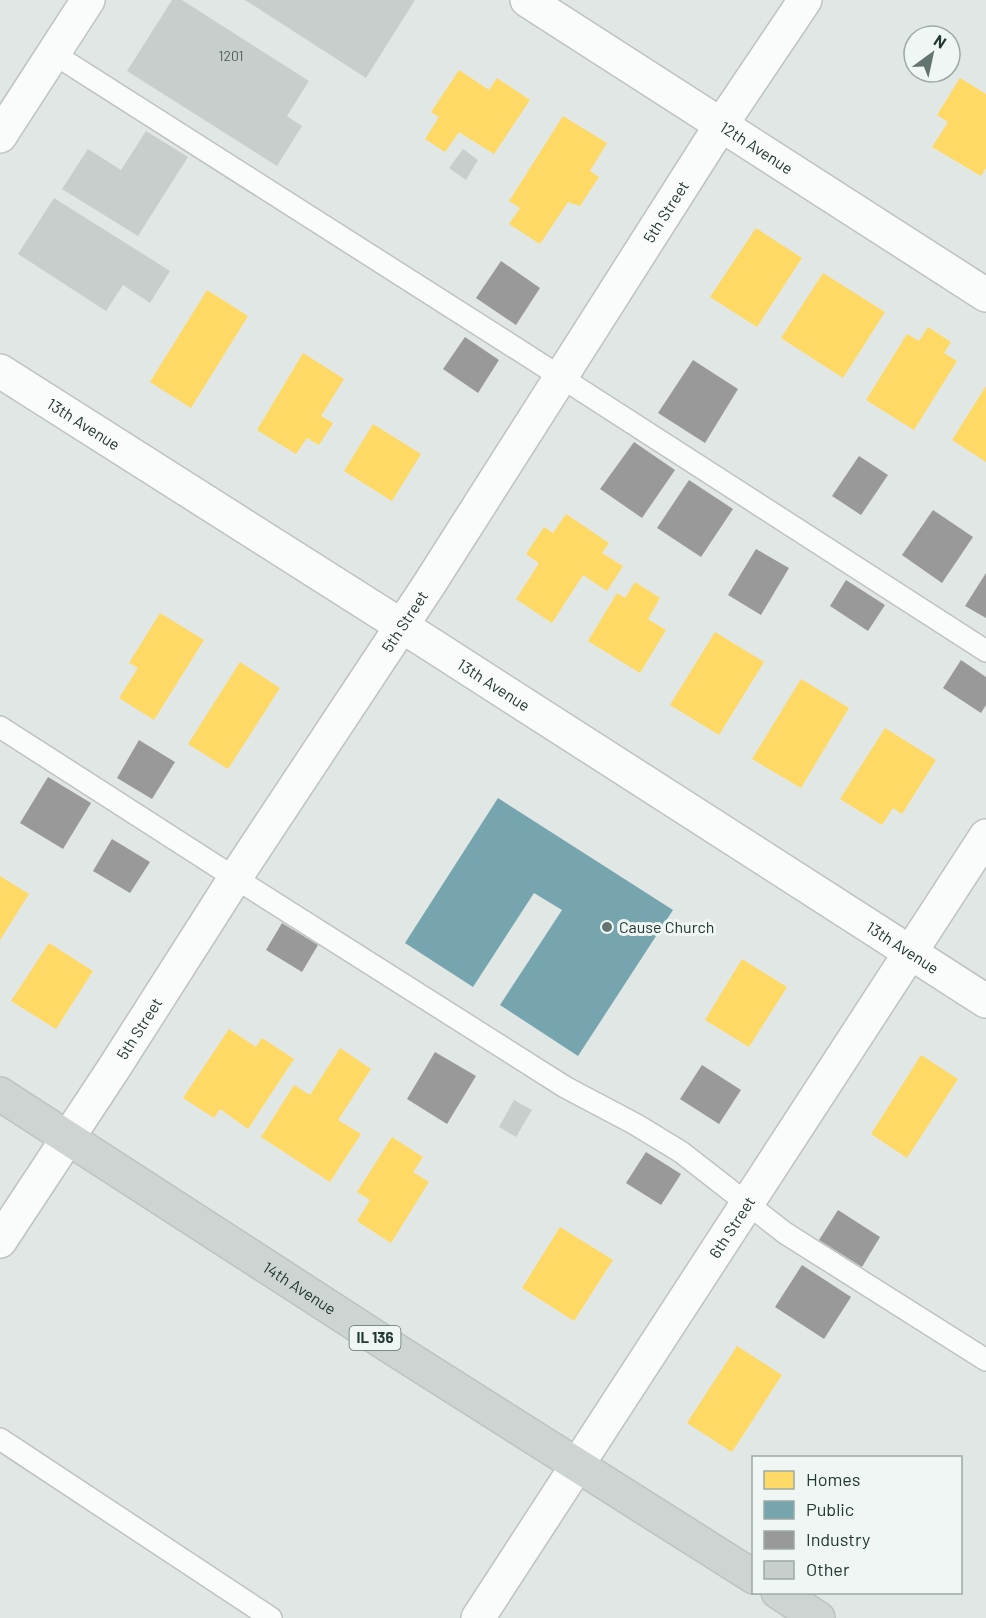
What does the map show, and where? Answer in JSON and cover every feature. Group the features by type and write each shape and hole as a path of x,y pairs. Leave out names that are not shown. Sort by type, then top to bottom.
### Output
{"main road":[{"name":"14th Avenue","path":"0,1095 384,1343 752,1576"},
{"path":"780,1594 818,1618"}],"street":[{"path":"0,136 88,0"},
{"name":"12th Avenue","path":"527,0 986,295"},
{"name":"5th Street","path":"0,1241 235,878 402,627 721,125 805,0"},
{"name":"13th Avenue","path":"0,371 986,1001"},
{"name":"6th Street","path":"478,1618 986,837"}],"lane":[{"path":"54,54 986,651"},
{"path":"0,727 566,1087 681,1152 785,1233 986,1360"},
{"path":"0,1439 271,1618"}],"building: Homes":[{"path":"459,70 489,90 497,78 530,100 494,154 459,132 445,152 425,139 439,117 431,112"},
{"path":"962,79 986,94 986,168 981,176 932,147 948,122 937,115 956,84 962,84"},
{"path":"563,116 607,143 590,171 599,177 580,206 568,202 540,244 509,224 520,208 509,201"},
{"path":"756,228 802,258 757,327 710,297"},
{"path":"823,273 885,312 843,378 781,338"},
{"path":"207,290 248,316 191,408 150,382"},
{"path":"928,327 951,342 944,353 957,361 914,430 866,400 907,334 919,341"},
{"path":"303,353 344,379 321,416 333,423 319,445 307,438 296,454 257,430"},
{"path":"986,386 986,462 952,440"},
{"path":"373,424 421,454 392,501 344,471"},
{"path":"566,514 609,543 602,553 623,566 607,591 583,575 552,623 516,599 539,563 526,554 544,527 553,533"},
{"path":"635,582 660,598 648,619 666,630 640,673 588,641 617,593 625,598"},
{"path":"160,613 204,640 154,720 119,698 138,668 129,663"},
{"path":"715,632 764,662 719,735 670,705"},
{"path":"240,662 280,688 228,769 188,744"},
{"path":"801,679 849,708 801,788 752,759"},
{"path":"885,728 936,760 902,814 893,808 882,825 840,799"},
{"path":"0,876 29,894 0,940"},
{"path":"49,943 93,971 56,1029 11,1001"},
{"path":"742,959 787,987 749,1047 705,1020"},
{"path":"229,1029 256,1047 262,1038 294,1059 248,1129 220,1109 214,1118 183,1098"},
{"path":"340,1048 371,1069 338,1120 361,1134 330,1182 261,1137 294,1085 310,1095"},
{"path":"921,1055 958,1079 907,1158 871,1134"},
{"path":"392,1137 423,1157 413,1172 429,1182 391,1243 357,1221 370,1200 357,1192"},
{"path":"560,1227 613,1260 574,1321 522,1288"},
{"path":"737,1346 782,1375 732,1452 687,1423"}],"building: Public":[{"name":"Cause Church","path":"498,798 673,910 578,1056 500,1005 562,910 534,893 473,987 405,943"}],"building: Industry":[{"path":"501,261 540,288 516,325 476,298"},
{"path":"465,337 499,360 478,393 443,369"},
{"path":"693,360 738,389 705,443 658,413"},
{"path":"634,442 675,470 642,518 600,489"},
{"path":"859,456 888,475 861,515 832,496"},
{"path":"689,480 733,509 701,557 657,528"},
{"path":"933,510 973,537 942,583 902,555"},
{"path":"756,549 789,568 761,615 728,595"},
{"path":"986,573 986,618 965,606"},
{"path":"846,580 885,605 868,631 830,606"},
{"path":"961,660 986,677 986,705 981,713 943,688"},
{"path":"139,740 175,762 152,799 117,778"},
{"path":"48,777 91,803 63,849 20,823"},
{"path":"112,839 150,862 130,893 93,871"},
{"path":"282,923 318,945 302,972 266,950"},
{"path":"435,1052 476,1076 447,1124 407,1099"},
{"path":"702,1065 741,1090 719,1124 680,1099"},
{"path":"646,1152 681,1174 661,1205 626,1183"},
{"path":"838,1210 880,1237 862,1267 819,1240"},
{"path":"802,1265 851,1297 824,1339 775,1307"}],"building: Other":[{"path":"172,0 182,0 309,81 287,116 302,126 277,166 127,71"},
{"path":"245,0 415,0 366,78"},
{"path":"146,131 188,157 138,236 62,189 88,149 121,170"},
{"path":"463,149 478,160 466,180 449,168"},
{"path":"54,198 170,271 150,303 123,285 106,311 18,254"},
{"path":"514,1100 532,1110 516,1137 499,1127"}],"place":[{"name":"Cause Church","path":"607,927"}]}
